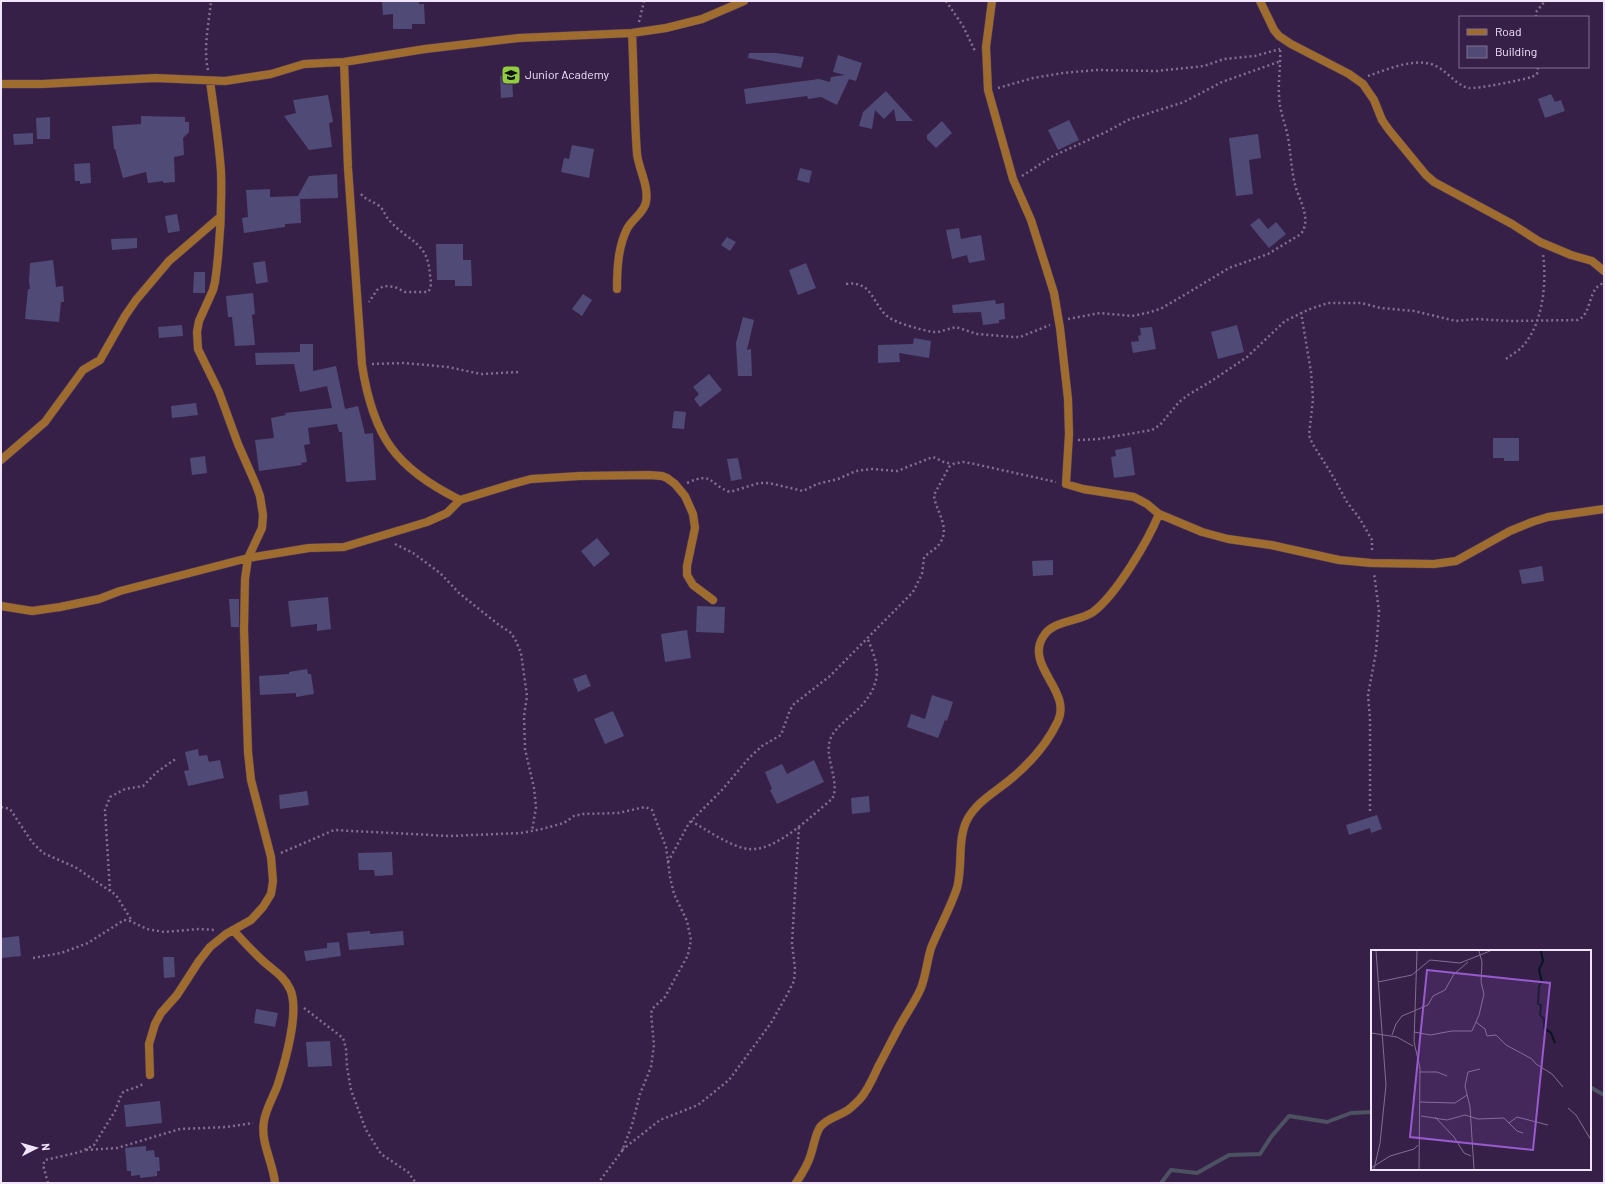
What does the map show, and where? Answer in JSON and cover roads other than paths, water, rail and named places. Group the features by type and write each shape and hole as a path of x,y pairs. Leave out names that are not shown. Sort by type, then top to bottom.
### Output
{"street":[{"path":"1,84 42,84 155,78 225,81 271,74 304,64 344,62 425,49 519,38 634,32 681,25 702,19 744,1"},
{"path":"992,1 986,47 988,90 1014,181 1031,220 1044,259 1054,293 1059,321 1068,399 1069,441 1066,484 1084,489 1134,497 1147,504 1160,514 1202,532 1228,539 1278,546 1339,560 1371,563 1434,564 1451,562 1470,554 1510,532 1532,522 1548,517 1604,509"},
{"path":"1260,1 1274,30 1279,36 1291,44 1349,74 1368,89 1389,130 1426,175 1434,182 1512,224 1540,242 1592,262 1604,271"},
{"path":"617,289 617,268 621,246 628,228 642,212 646,204 647,196 637,156 634,32"},
{"path":"344,62 348,168 366,364 367,394 374,417 385,440 393,451 402,461 430,484 460,500"},
{"path":"150,1075 149,1044 155,1024 161,1013 177,995 198,961 210,947 216,941 251,920 268,901 273,880 271,857 251,780 248,752 244,629 245,579 248,558 262,528 263,515 260,496 256,484 238,444 219,392 200,354 196,338 199,321 215,282 220,217 221,174 210,81"},
{"path":"1,460 45,422 83,370 100,360 132,305 169,260 220,217"},
{"path":"1,606 32,610 82,603 99,599 120,591 248,558 309,548 344,547 438,518 447,513 460,500 509,485 541,478 655,475 667,478 677,486 685,496 693,514 694,523 687,566 688,578 693,585 713,600"},
{"path":"796,1183 807,1164 820,1127 826,1121 848,1110 862,1097 916,998 925,976 927,962 932,946 940,931 957,888 962,858 963,830 968,819 978,806 1016,775 1042,746 1060,718 1060,702 1055,688 1043,667 1040,658 1040,643 1043,637 1051,628 1092,613 1104,602 1117,586 1150,534 1160,514"},
{"path":"233,930 263,961 281,976 290,988 293,1001 292,1022 287,1049 278,1083 266,1110 264,1121 264,1139 274,1173 275,1183"}],"waterway":[{"path":"1591,1088 1604,1095"},
{"path":"1161,1183 1171,1170 1197,1173 1229,1155 1260,1154 1271,1137 1289,1116 1327,1122 1351,1113 1371,1112"}],"place":[{"name":"Junior Academy","path":"511,75"}]}
